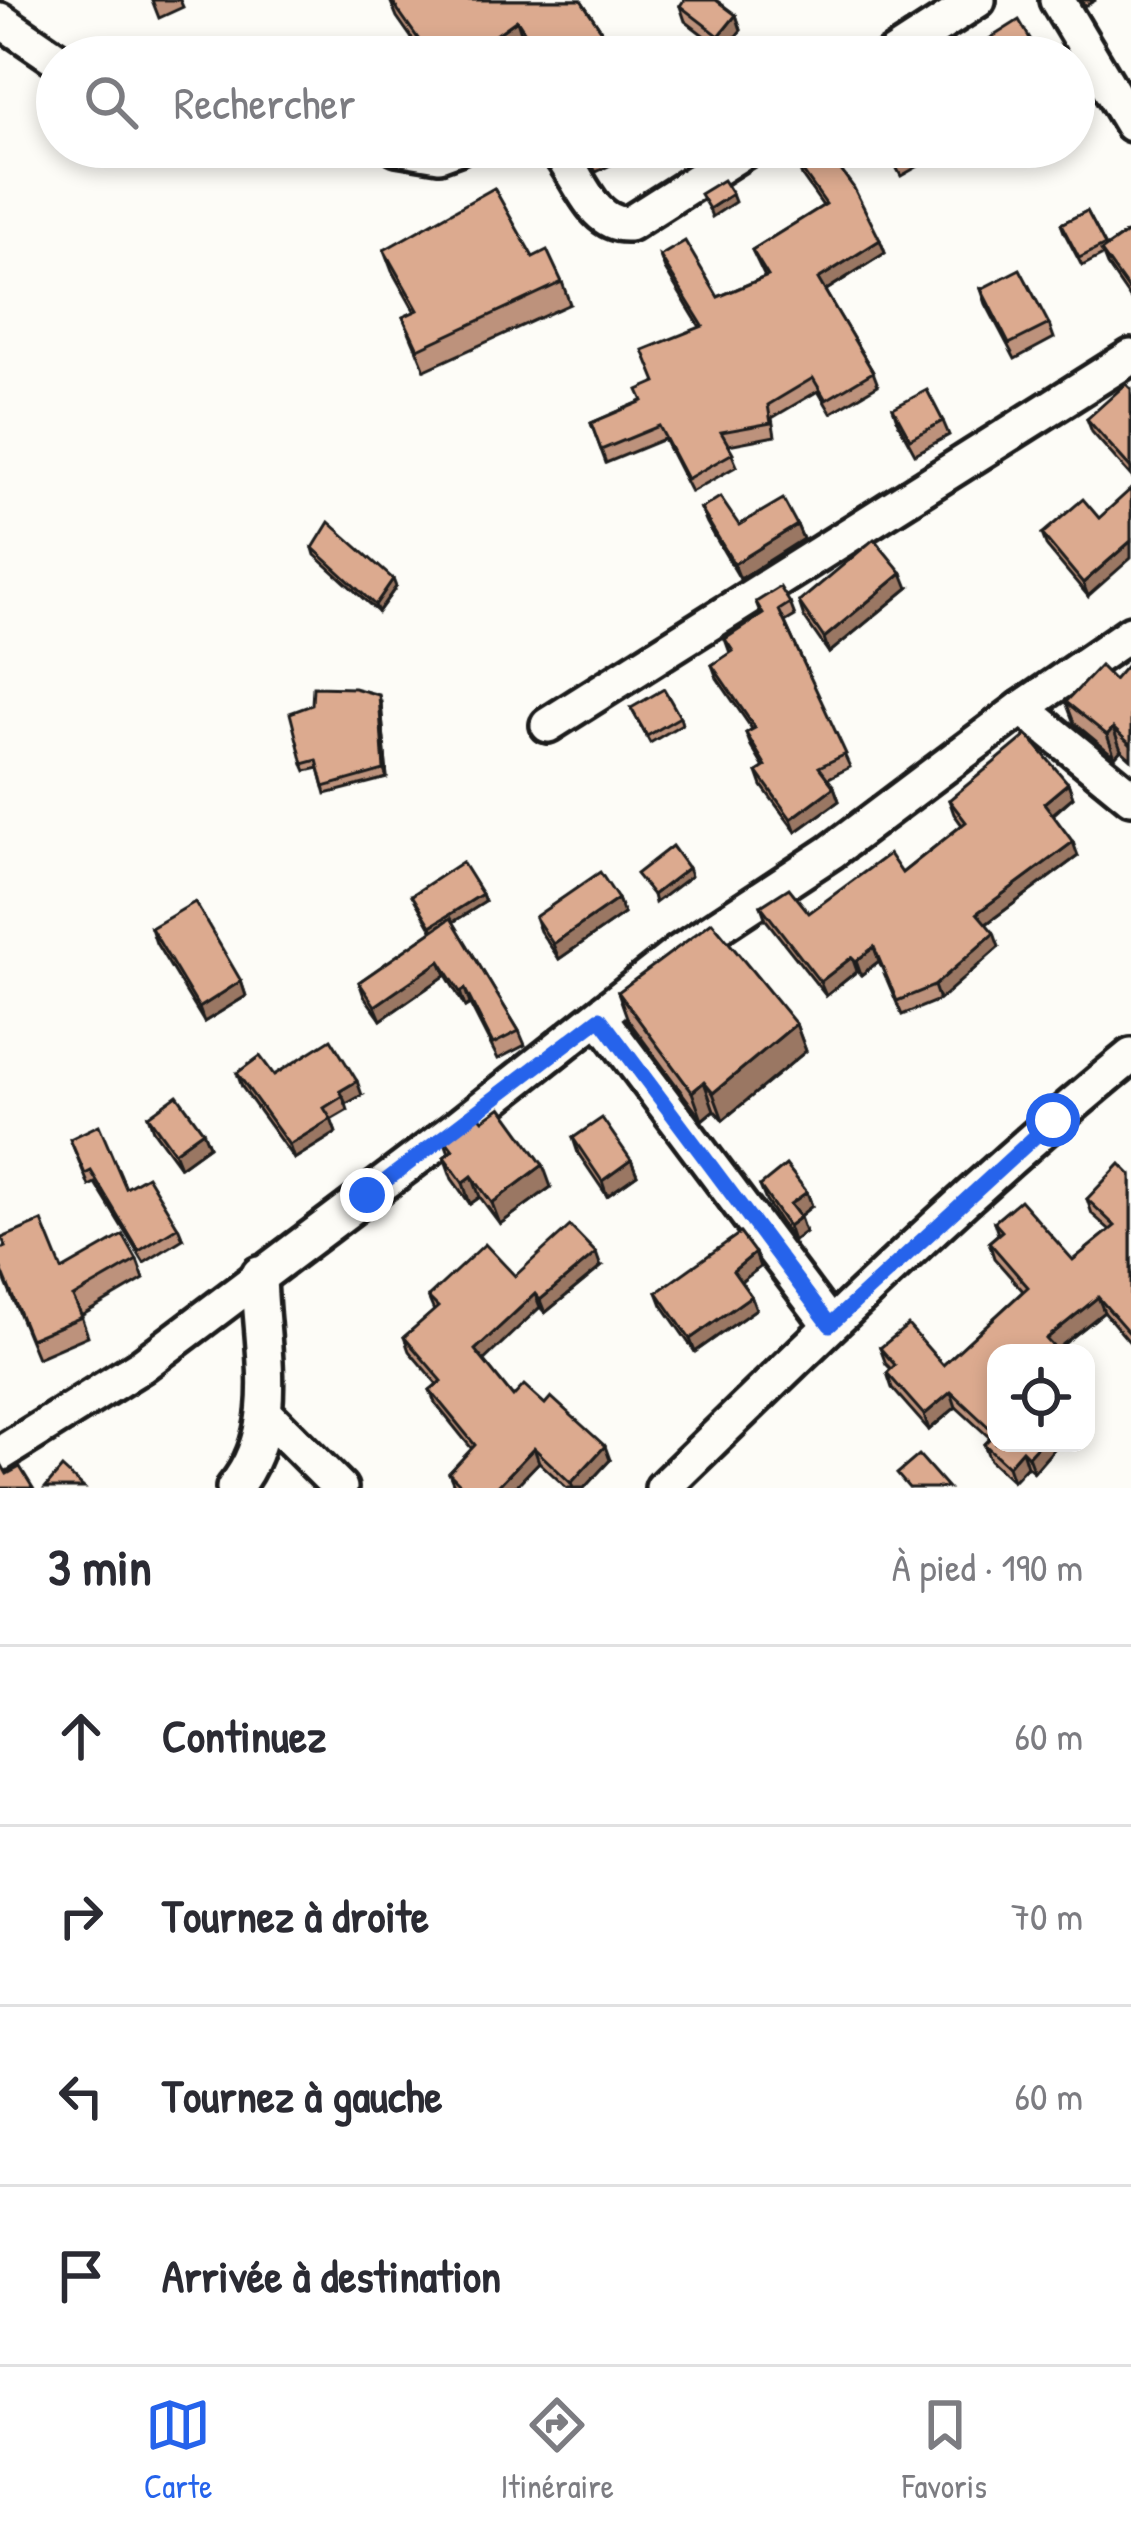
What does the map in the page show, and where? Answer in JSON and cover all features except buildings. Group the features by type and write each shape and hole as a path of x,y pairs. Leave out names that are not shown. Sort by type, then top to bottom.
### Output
{"street":[{"path":"922,36 978,0"},
{"path":"1057,0 1078,36"},
{"path":"0,20 36,45"},
{"path":"1095,64 1131,124"},
{"path":"572,168 596,211 617,225 629,224 717,168"},
{"path":"548,725 1131,357"},
{"path":"0,1454 141,1366 600,1018 678,953 831,853 1022,708 1131,633"},
{"path":"1022,708 1131,797"},
{"path":"600,1018 830,1325"},
{"path":"663,1488 830,1325 1053,1120 1131,1056"},
{"path":"234,1488 260,1445 266,1414 259,1274"},
{"path":"266,1414 340,1488"}],"route":[{"path":"367,1195 600,1018 830,1325 1053,1120"}]}
